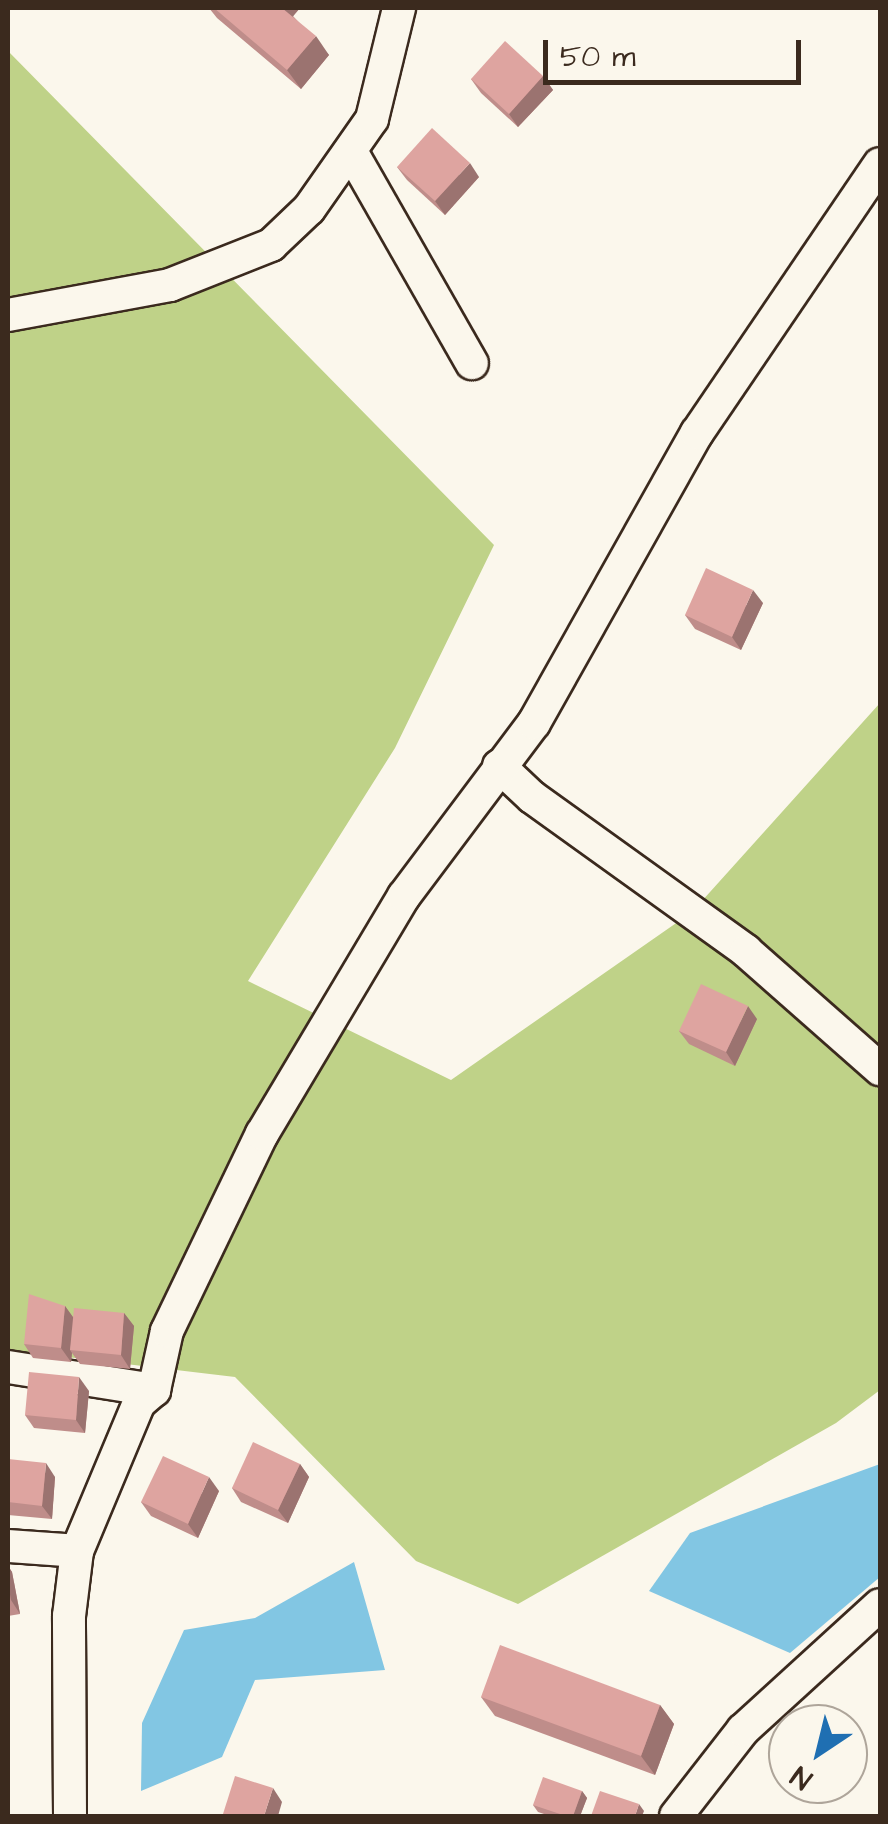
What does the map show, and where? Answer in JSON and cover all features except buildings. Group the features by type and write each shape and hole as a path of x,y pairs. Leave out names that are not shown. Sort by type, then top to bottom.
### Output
{"street":[{"path":"8,314 170,284 272,246 352,153 372,119 399,8"},
{"path":"352,153 472,364"},
{"path":"70,1816 68,1616 77,1552 139,1403 154,1390 167,1331 262,1134 404,896 534,723 697,434 880,164"},
{"path":"499,766 532,798 746,951 880,1069"},
{"path":"8,1367 154,1390"},
{"path":"8,1546 77,1552"},
{"path":"676,1816 743,1730 880,1605"}],"green space":[{"path":"8,51 494,545 395,748 248,981 451,1080 692,912 880,703 880,1390 836,1423 518,1604 416,1561 235,1377 8,1350"}],"water":[{"path":"880,1464 880,1577 790,1653 649,1591 690,1533"},
{"path":"354,1562 385,1670 255,1680 222,1757 141,1791 142,1723 184,1630 255,1618"}]}
